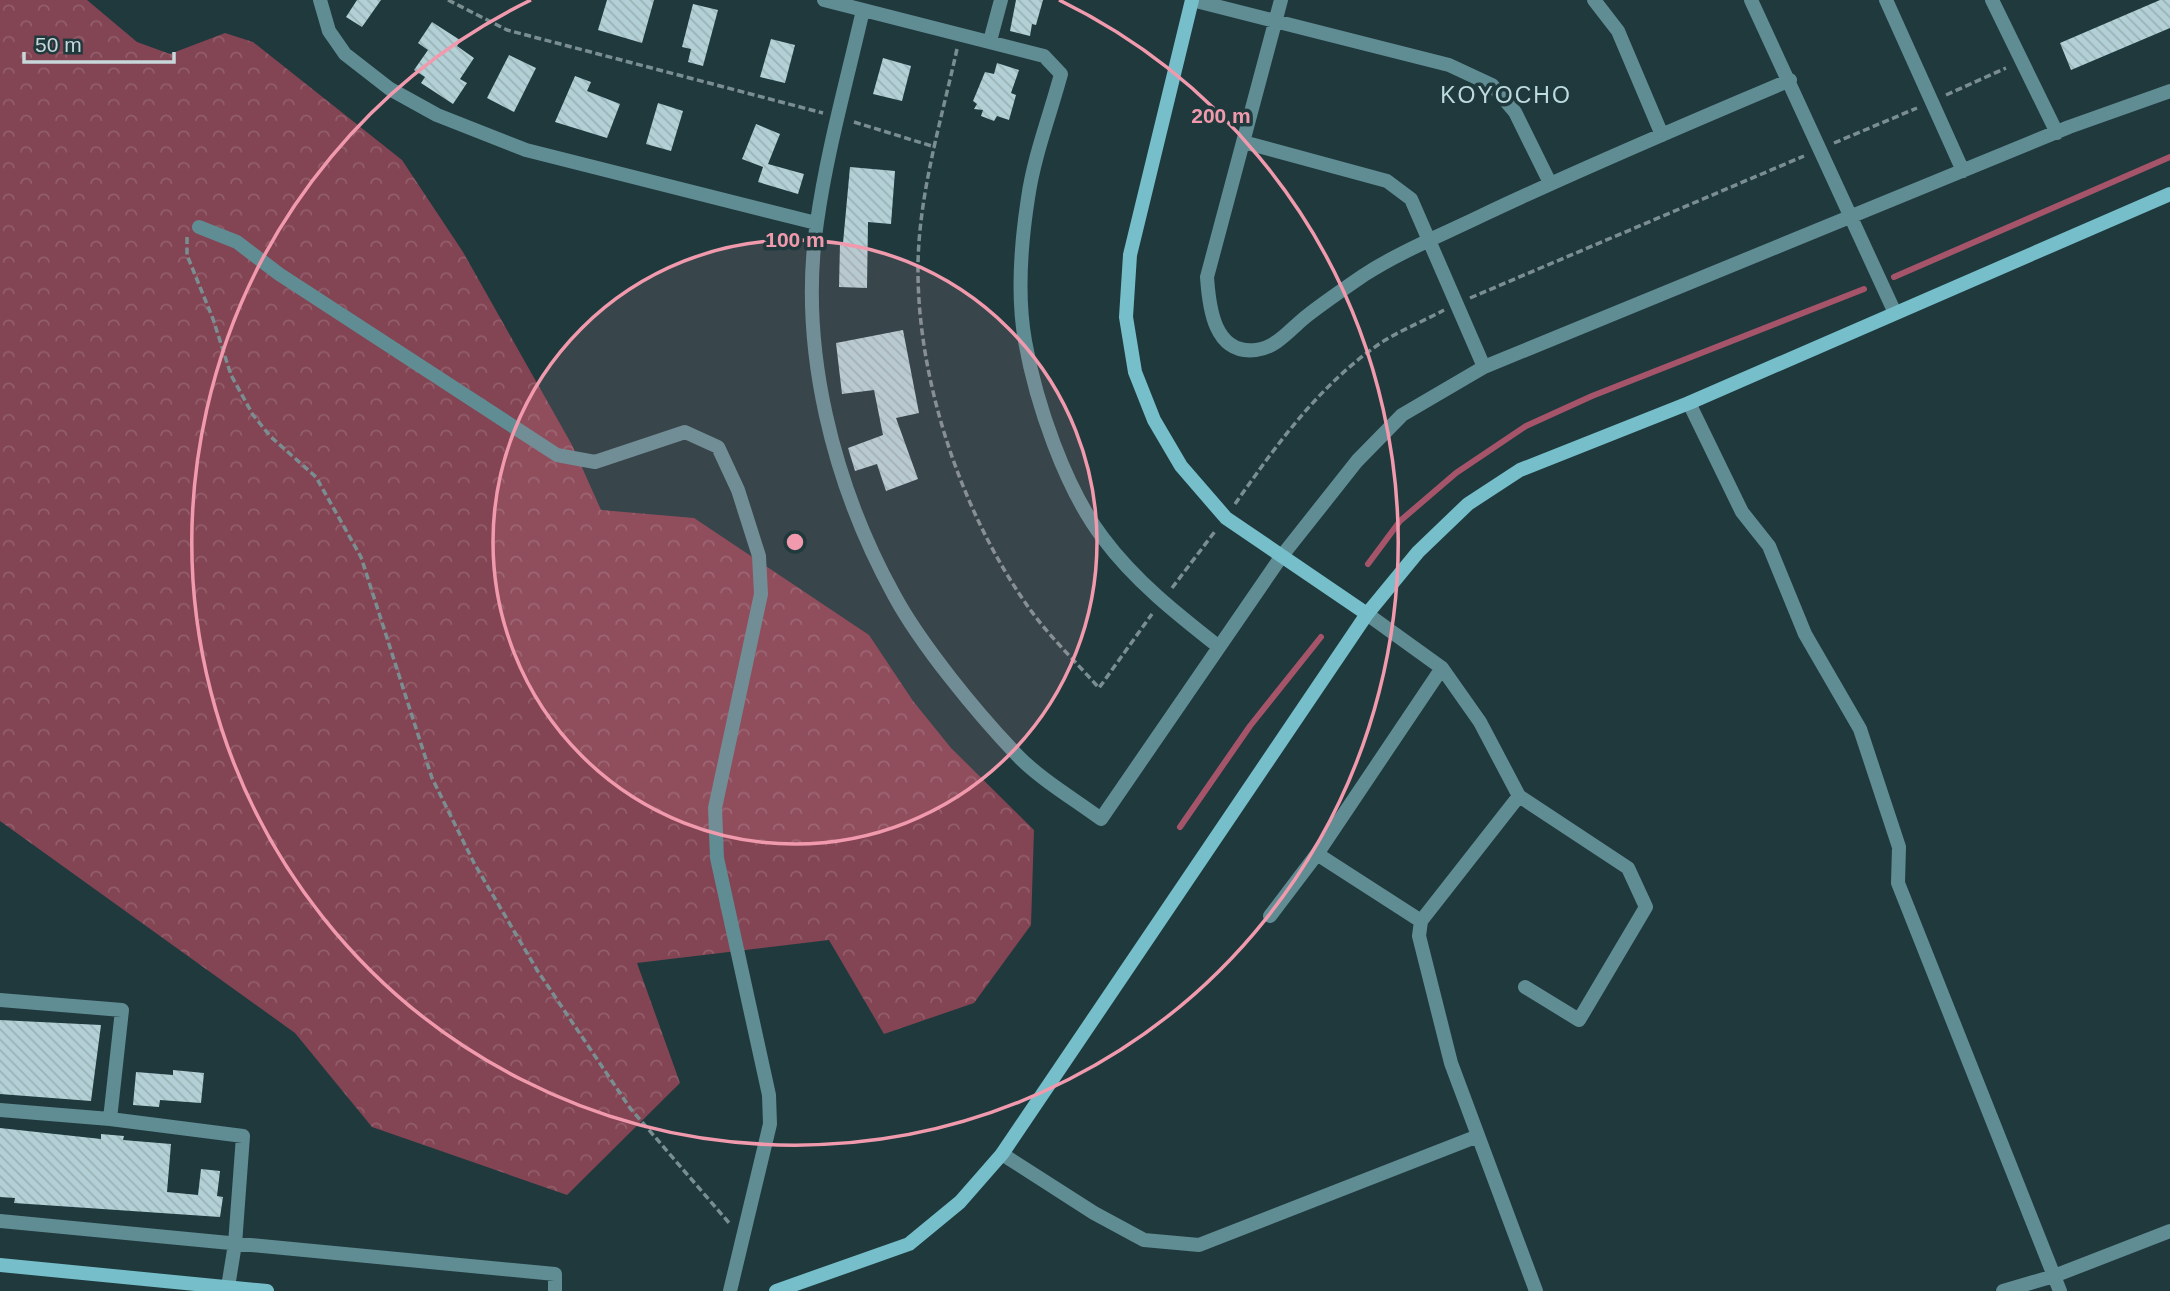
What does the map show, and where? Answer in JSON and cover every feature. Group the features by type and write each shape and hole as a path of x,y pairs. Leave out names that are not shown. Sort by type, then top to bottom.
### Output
{"street":[{"path":"320,0 330,31 345,54 390,89 437,115 526,150 816,223"},
{"path":"824,0 1044,56 1061,74 1028,197 1022,268 1025,340 1041,400 1069,478 1102,538 1161,602 1219,647"},
{"path":"990,41 1001,0"},
{"path":"1525,987 1579,1020 1646,907 1628,868 1519,796 1480,722 1442,668 1226,518 1181,467 1154,419 1135,372 1126,317 1130,255 1192,0 1449,65 1492,85 1515,112 1550,183"},
{"path":"1281,0 1207,278 1209,313 1221,336 1238,349 1258,350 1284,337 1305,317 1368,273 1429,241 1550,183 1790,80"},
{"path":"1594,0 1618,31 1662,135"},
{"path":"1751,0 1895,313"},
{"path":"1886,0 1963,171"},
{"path":"1992,0 2057,133"},
{"path":"863,9 816,223 813,277 815,348 826,419 860,525 895,597 951,677 1018,757 1101,819 1281,557 1357,461 1402,415 1484,367 2057,133 2170,90"},
{"path":"1243,142 1387,181 1411,199 1484,367"},
{"path":"776,1291 909,1244 960,1202 1002,1154 1367,614 1418,552 1468,504 1520,470 1689,403 2170,194"},
{"path":"199,227 236,242 279,274 557,455 595,462 685,432 718,447 738,489 759,556 761,594 715,808 717,858 769,1095 770,1124 730,1291"},
{"path":"1689,403 1742,512 1769,546 1805,634 1860,729 1899,847 1898,883 2060,1291"},
{"path":"1270,916 1317,854 1442,668"},
{"path":"1519,796 1421,921 1419,936 1451,1063 1536,1291"},
{"path":"1317,854 1421,921"},
{"path":"0,1000 122,1010 110,1119"},
{"path":"0,1110 110,1119 243,1136 235,1244 228,1287"},
{"path":"1002,1154 1094,1213 1144,1241 1199,1245 1478,1136"},
{"path":"0,1221 555,1274 555,1291"},
{"path":"2011,1290 2170,1231"},
{"path":"0,1265 267,1291"}],"path":[{"path":"448,0 507,30 838,117 935,148"},
{"path":"960,33 926,192 918,274 926,358 950,450 984,537 1030,609 1099,688 1226,518 1287,431 1333,380 1383,341 1457,304 2021,62"},
{"path":"199,227 185,240 187,255 213,319 230,375 253,415 271,437 316,477 362,557 432,778 474,863 537,970 630,1108 743,1239"}],"green space":[{"path":"0,0 87,0 137,42 170,54 225,33 253,42 402,160 463,252 572,445 601,510 694,518 869,635 913,701 951,748 1034,830 1031,925 974,1003 884,1034 829,940 637,963 680,1083 567,1195 372,1127 295,1033 0,821"}],"building":[{"path":"357,0 381,0 362,27 346,17"},
{"path":"607,0 654,0 642,43 598,30"},
{"path":"1016,0 1043,0 1036,25 1032,24 1030,36 1010,31"},
{"path":"2160,0 2170,0 2170,28 2071,70 2060,43"},
{"path":"693,4 718,10 703,66 688,62 691,49 682,47"},
{"path":"432,22 460,40 457,46 474,58 460,79 467,83 453,104 421,83 425,77 414,70 428,50 418,43"},
{"path":"771,39 795,45 785,83 760,77"},
{"path":"509,55 536,68 514,112 487,98"},
{"path":"883,58 911,66 902,101 873,94"},
{"path":"997,63 1019,70 1011,93 1016,95 1009,120 997,116 994,121 981,116 983,110 974,109 977,104 973,101 985,72 994,74"},
{"path":"575,76 591,82 587,91 620,104 607,138 555,122"},
{"path":"658,103 683,111 671,151 646,144"},
{"path":"756,124 780,134 768,164 804,174 798,194 758,182 763,167 742,159"},
{"path":"850,167 895,171 891,224 868,222 867,288 839,287 840,243 843,243"},
{"path":"903,330 919,413 896,418 918,479 886,491 877,464 855,471 848,448 883,435 874,390 842,394 836,343"},
{"path":"0,1020 101,1025 91,1101 0,1094"},
{"path":"173,1070 204,1073 201,1103 160,1100 159,1107 133,1105 136,1072 173,1075"},
{"path":"0,1128 101,1139 101,1134 124,1136 123,1140 171,1144 167,1192 198,1195 201,1169 220,1171 217,1196 223,1197 220,1217 14,1203 15,1198 0,1197"}],"waterway":[{"path":"1894,277 2170,157"},
{"path":"1368,564 1400,521 1456,473 1526,426 1592,396 1864,289"},
{"path":"1180,827 1250,726 1321,637"}],"district":[{"name":"KOYOCHO","path":"1506,95"}]}
